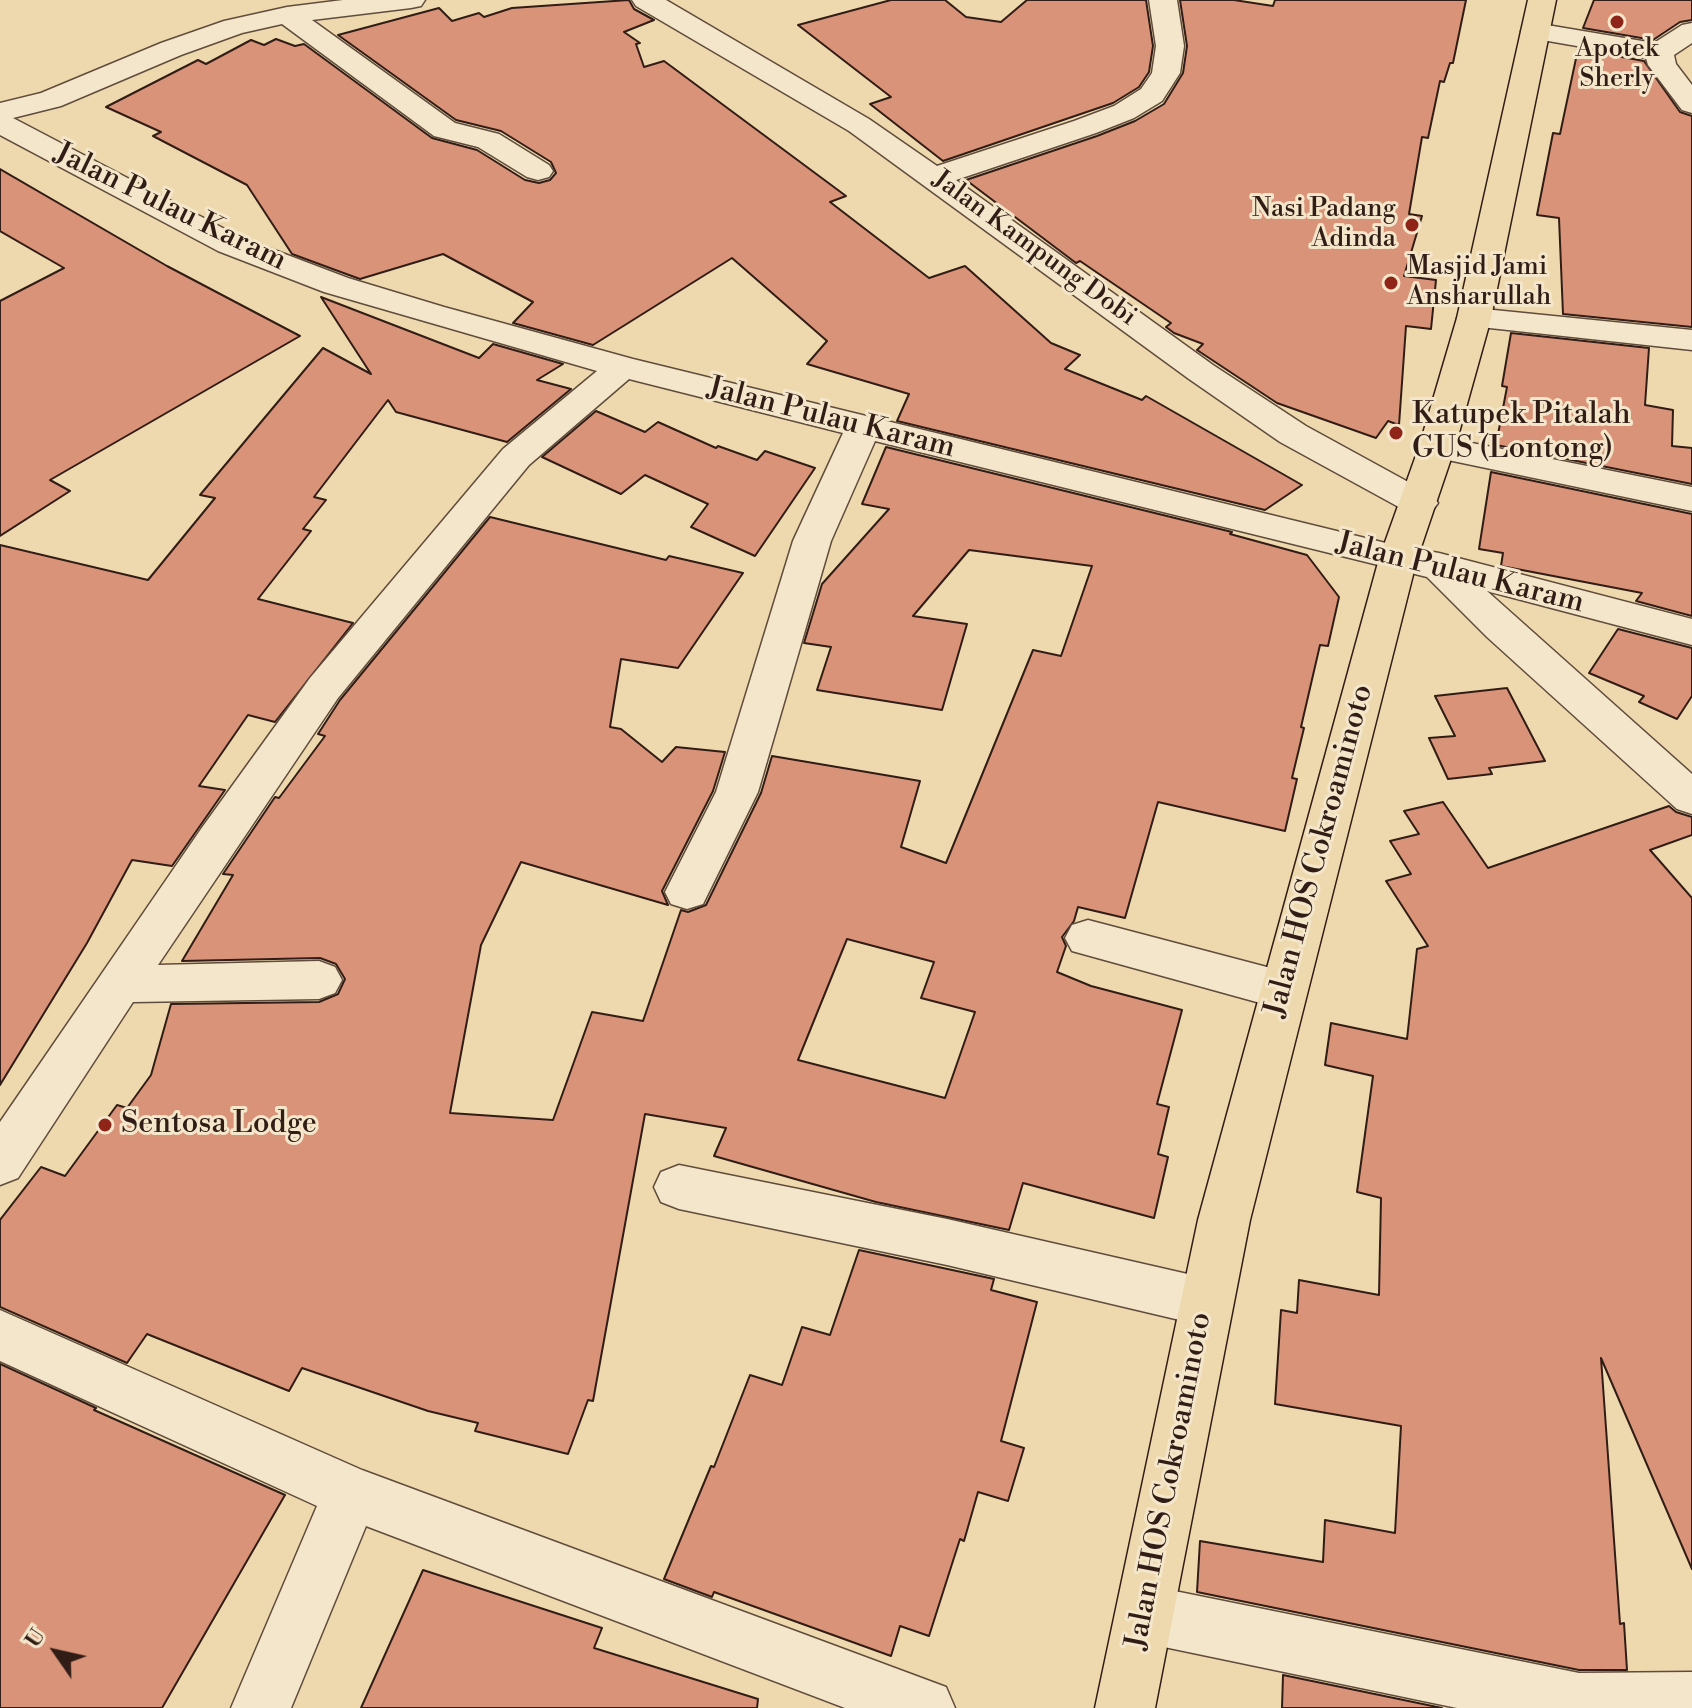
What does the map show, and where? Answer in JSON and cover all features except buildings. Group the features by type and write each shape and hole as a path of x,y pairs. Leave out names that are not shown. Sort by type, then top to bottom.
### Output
{"main road":[{"name":"Jalan HOS Cokroaminoto","path":"1125,1708 1205,1302 1282,990 1419,563 1419,503 1474,318 1538,16"}],"street":[{"path":"0,112 51,100 171,49 234,27 287,15 411,0"},
{"name":"Jalan Kampung Dobi","path":"646,0 795,86 934,177 1201,372 1293,434 1419,503"},
{"path":"934,177 1085,127 1124,112 1152,95 1166,73 1170,46 1163,0"},
{"path":"287,15 445,130 488,140 538,171"},
{"path":"1538,16 1659,52 1692,31"},
{"path":"1659,52 1662,65 1692,104"},
{"name":"Jalan Pulau Karam","path":"0,123 229,244 277,264 432,314 622,367 863,428 1692,632"},
{"path":"1474,318 1692,340"},
{"path":"0,1163 216,841 324,688 516,457 622,367"},
{"path":"687,892 737,792 812,541 863,428"},
{"path":"1437,447 1692,499"},
{"path":"1419,563 1501,628 1692,798"},
{"path":"1088,938 1282,990"},
{"path":"122,984 319,980"},
{"path":"679,1187 947,1242 1205,1302"},
{"path":"0,1335 351,1493 925,1708"},
{"path":"261,1708 351,1493"},
{"path":"1145,1614 1579,1703 1692,1702"}],"place":[{"name":"Apotek Sherly","path":"1617,22"},
{"name":"Nasi Padang Adinda","path":"1412,225"},
{"name":"Masjid Jami Ansharullah","path":"1391,283"},
{"name":"Katupek Pitalah GUS (Lontong)","path":"1396,433"},
{"name":"Sentosa Lodge","path":"105,1125"}]}
